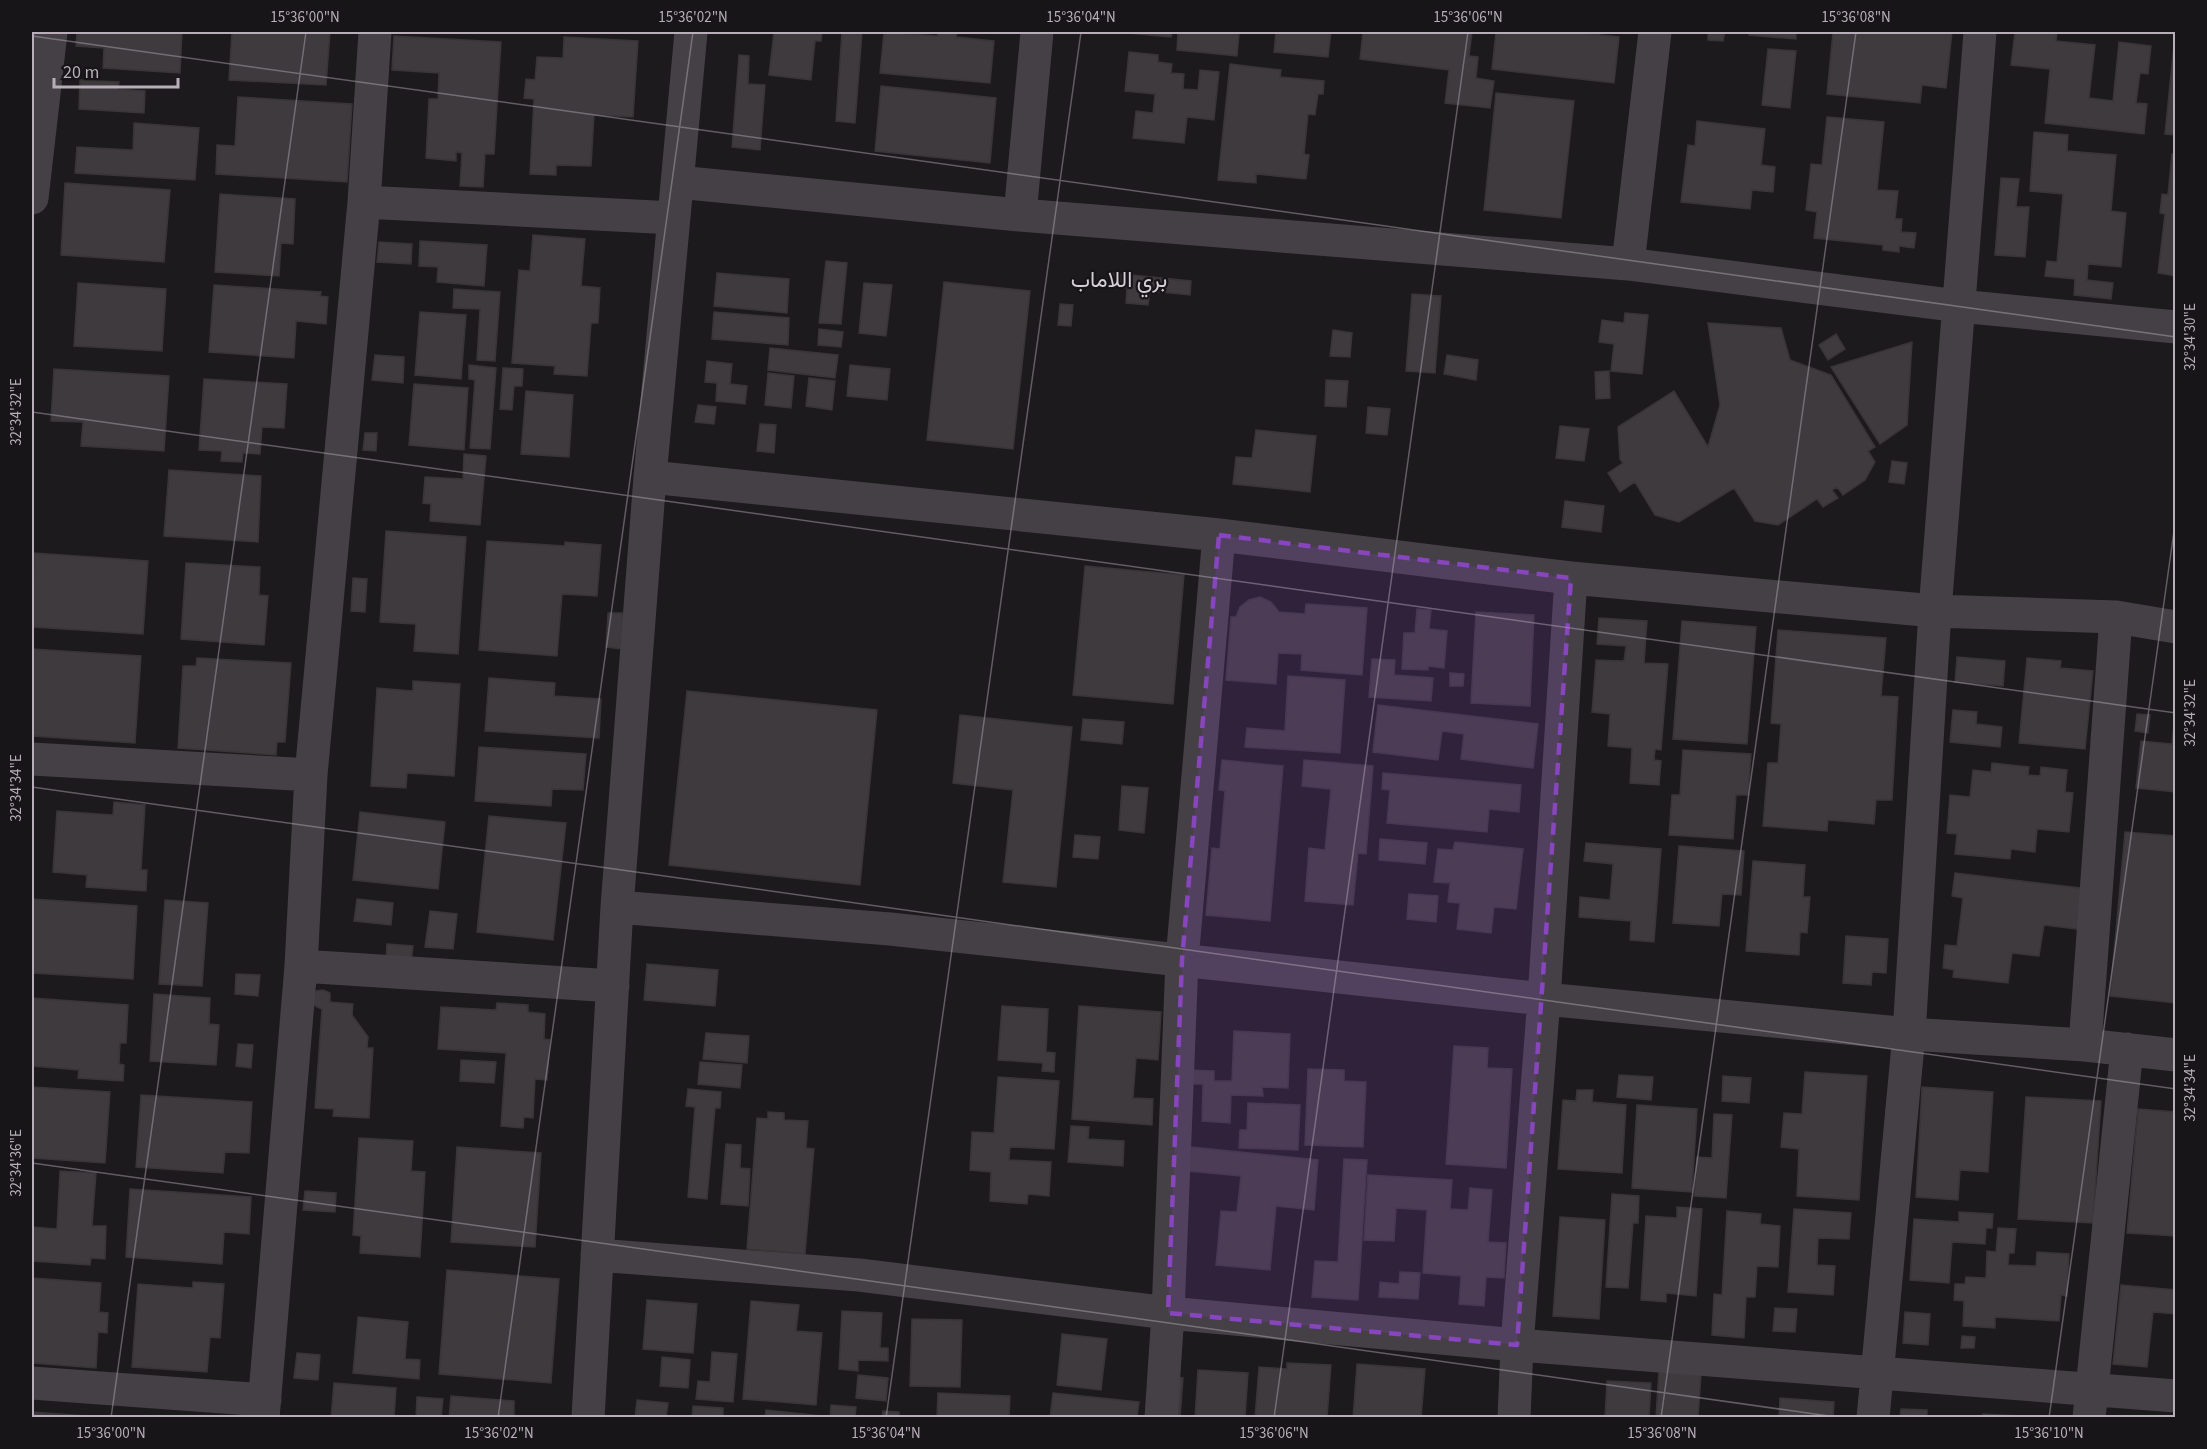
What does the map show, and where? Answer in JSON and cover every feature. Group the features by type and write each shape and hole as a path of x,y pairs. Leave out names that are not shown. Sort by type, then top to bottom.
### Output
{"street":[{"path":"32,198 51,32"},
{"path":"32,1383 264,1409 301,966 311,775 364,202 375,32"},
{"path":"588,1418 617,907 650,477 690,32"},
{"path":"1020,215 1037,32"},
{"path":"1628,264 1655,32"},
{"path":"1873,1418 1909,1034 1935,611 1980,32"},
{"path":"677,182 1020,215 1628,264 1959,306 2175,327"},
{"path":"364,202 674,218"},
{"path":"650,477 1219,536 1571,578 1935,611 2116,617 2175,627"},
{"path":"1161,1418 1168,1313 1182,960 1219,536"},
{"path":"1514,1418 1517,1345 1544,999 1571,578"},
{"path":"2085,1045 2116,617"},
{"path":"32,759 311,775"},
{"path":"617,907 890,929 1544,999 1909,1034 2085,1045 2175,1055"},
{"path":"301,966 613,986"},
{"path":"2090,1403 2127,1049"},
{"path":"597,1255 859,1275 1168,1313 1517,1345 1876,1374 2090,1403 2175,1396"}],"highlighted area":[{"path":"1219,535 1571,578 1517,1345 1168,1313 1182,960"}],"building":[{"path":"77,32 182,32 180,73 103,68 104,48 76,46"},
{"path":"232,32 330,32 326,85 229,80"},
{"path":"774,32 822,32 821,41 815,41 811,80 769,75"},
{"path":"842,32 862,32 855,123 836,121"},
{"path":"884,32 938,36 938,32 957,32 956,37 994,41 990,83 880,73"},
{"path":"1117,32 1172,32 1171,37"},
{"path":"1178,32 1239,34 1237,56 1177,50"},
{"path":"1276,32 1331,32 1328,57 1274,52"},
{"path":"1363,32 1472,32 1469,56 1478,57 1476,78 1494,81 1490,108 1445,103 1449,70 1360,59"},
{"path":"1496,32 1574,32 1619,37 1614,83 1492,69"},
{"path":"1708,32 1725,32 1723,41 1708,40"},
{"path":"1749,32 1796,32 1796,39 1749,35"},
{"path":"1833,32 1952,32 1946,88 1922,85 1920,103 1827,94"},
{"path":"2015,32 2057,32 2056,41 2095,45 2089,98 2113,101 2119,42 2151,46 2148,74 2140,73 2136,103 2147,104 2144,134 2045,123 2050,69 2011,65"},
{"path":"394,36 501,42 494,154 485,154 483,187 460,186 462,153 456,152 456,161 426,158 429,99 438,99 439,73 392,70"},
{"path":"564,37 638,41 633,117 594,115 591,166 556,165 556,175 530,174 534,99 524,98 526,79 535,80 537,57 563,58"},
{"path":"2174,44 2176,44 2176,135 2165,134"},
{"path":"1768,49 1796,51 1790,108 1762,105"},
{"path":"1129,52 1158,55 1158,62 1172,64 1171,73 1184,74 1183,89 1198,90 1200,70 1219,72 1214,120 1187,117 1184,143 1133,138 1136,111 1153,113 1155,94 1125,91"},
{"path":"739,55 749,56 748,84 765,85 760,150 732,147"},
{"path":"1230,64 1281,70 1280,77 1324,81 1323,94 1318,94 1315,115 1308,114 1304,154 1309,155 1306,179 1256,174 1256,183 1218,180"},
{"path":"80,80 119,82 118,89 145,91 144,113 79,109"},
{"path":"881,86 996,98 990,163 875,151"},
{"path":"1496,93 1574,101 1561,218 1484,210"},
{"path":"238,97 352,104 347,182 216,174 217,145 235,146"},
{"path":"1827,117 1884,122 1877,190 1898,191 1895,219 1902,219 1901,232 1916,233 1914,248 1899,246 1899,252 1883,250 1883,245 1814,238 1817,212 1806,210 1811,164 1822,165"},
{"path":"1697,121 1765,129 1761,165 1775,167 1773,192 1752,190 1750,209 1681,202 1688,145 1695,146"},
{"path":"134,123 199,128 195,180 75,173 77,147 133,150"},
{"path":"2034,132 2068,135 2067,151 2116,155 2111,211 2126,213 2121,267 2088,264 2087,280 2113,283 2111,299 2074,295 2075,279 2045,276 2047,261 2057,262 2063,194 2030,191"},
{"path":"2172,154 2176,154 2176,276 2158,273 2165,214 2160,213 2162,194 2168,195"},
{"path":"2001,178 2019,179 2016,207 2029,207 2025,257 1995,255"},
{"path":"65,183 170,190 164,262 61,255"},
{"path":"220,194 295,199 293,244 281,243 279,276 215,272"},
{"path":"533,235 585,239 581,286 600,288 598,323 591,323 587,376 554,374 555,366 512,363 519,270 530,271"},
{"path":"420,241 487,245 484,286 437,282 438,267 419,266"},
{"path":"379,242 412,244 411,264 377,262"},
{"path":"826,261 847,263 841,324 819,323"},
{"path":"717,273 789,279 787,313 714,306"},
{"path":"1112,273 1191,281 1190,295 1150,291 1148,305 1126,303 1127,288 1111,286"},
{"path":"944,282 1030,291 1013,449 927,440"},
{"path":"78,283 166,289 162,351 74,346"},
{"path":"864,283 892,285 886,336 859,333"},
{"path":"214,285 321,292 320,296 328,297 326,324 296,321 294,358 209,352"},
{"path":"454,289 500,292 495,361 477,360 480,309 453,308"},
{"path":"1412,294 1441,296 1435,373 1406,371"},
{"path":"1060,304 1073,305 1071,326 1058,325"},
{"path":"420,312 466,315 461,379 415,375"},
{"path":"714,312 789,318 788,345 712,339"},
{"path":"1625,313 1648,315 1642,374 1611,371 1614,344 1599,342 1602,320 1624,323"},
{"path":"1708,323 1781,328 1790,360 1831,375 1875,447 1868,451 1875,462 1865,480 1843,495 1837,487 1832,490 1838,498 1823,507 1817,499 1778,525 1755,521 1734,488 1679,522 1655,515 1635,482 1620,492 1608,473 1623,463 1620,459 1618,427 1674,391 1708,447 1720,405"},
{"path":"819,329 843,332 841,347 818,345"},
{"path":"1333,330 1352,333 1350,357 1330,356"},
{"path":"1836,334 1845,349 1828,360 1819,345"},
{"path":"1912,342 1907,425 1880,444 1831,367"},
{"path":"770,348 838,355 835,378 768,370"},
{"path":"375,355 404,357 403,383 372,380"},
{"path":"1447,355 1478,360 1476,380 1444,374"},
{"path":"707,361 732,364 730,384 747,386 745,404 716,401 717,383 705,382"},
{"path":"469,365 496,368 490,449 470,448 475,380 469,379"},
{"path":"850,365 890,369 887,400 847,396"},
{"path":"503,368 523,369 522,386 514,386 512,410 500,409"},
{"path":"54,369 169,376 164,451 81,446 83,422 51,421"},
{"path":"1609,371 1610,398 1596,399 1595,372"},
{"path":"768,373 794,376 791,408 765,405"},
{"path":"809,378 835,381 832,410 806,406"},
{"path":"204,379 287,384 284,428 262,427 260,454 243,453 242,462 221,461 222,451 199,450"},
{"path":"1326,380 1348,381 1346,407 1325,406"},
{"path":"414,384 468,388 464,450 409,445"},
{"path":"526,391 573,395 569,457 521,454"},
{"path":"698,405 716,407 714,424 695,422"},
{"path":"1368,407 1390,409 1387,435 1366,433"},
{"path":"760,424 776,425 774,453 757,451"},
{"path":"1560,426 1589,429 1584,461 1556,458"},
{"path":"1256,430 1316,436 1310,492 1233,484 1236,457 1252,458"},
{"path":"365,433 377,433 376,451 363,450"},
{"path":"464,454 486,456 480,525 430,521 431,504 423,503 425,477 463,479"},
{"path":"1892,461 1907,463 1904,484 1889,482"},
{"path":"169,470 261,476 258,542 164,536"},
{"path":"1565,501 1604,506 1601,532 1562,527"},
{"path":"386,531 466,537 458,654 414,651 416,624 380,622"},
{"path":"487,541 565,546 565,542 601,545 597,596 562,594 557,656 479,650"},
{"path":"34,553 148,561 143,634 32,627"},
{"path":"186,563 260,567 259,595 268,596 264,645 181,639"},
{"path":"1085,566 1184,575 1173,704 1073,695"},
{"path":"353,578 367,579 365,612 351,611"},
{"path":"1260,597 1271,602 1279,612 1305,614 1306,604 1367,608 1362,675 1301,670 1302,654 1278,653 1276,684 1226,680 1231,617 1236,617 1240,607 1249,600"},
{"path":"1417,609 1431,610 1429,629 1447,631 1444,668 1428,666 1428,670 1402,669 1404,633 1415,633"},
{"path":"1476,612 1534,615 1530,706 1471,703"},
{"path":"608,613 623,613 621,649 606,647"},
{"path":"1599,618 1647,621 1644,663 1668,664 1661,750 1655,749 1654,760 1661,761 1659,785 1630,783 1632,748 1608,746 1610,714 1592,712 1596,660 1624,661 1626,646 1597,644"},
{"path":"1682,621 1756,627 1747,744 1673,739"},
{"path":"1778,630 1886,638 1881,696 1898,697 1892,800 1876,800 1874,824 1828,820 1827,831 1763,826 1768,763 1778,763 1781,724 1771,723"},
{"path":"32,649 141,656 135,743 32,736"},
{"path":"1957,657 2005,661 2003,686 1955,682"},
{"path":"197,658 291,663 285,742 277,742 276,755 178,748 183,666 196,666"},
{"path":"2027,658 2061,661 2060,668 2093,671 2085,749 2019,743"},
{"path":"1372,659 1395,660 1394,675 1433,678 1431,701 1369,697"},
{"path":"1450,673 1464,674 1463,686 1450,686"},
{"path":"1288,676 1345,680 1340,753 1245,747 1247,728 1285,731"},
{"path":"489,678 555,683 554,696 601,699 599,738 485,731"},
{"path":"413,681 460,684 454,776 407,773 406,788 371,786 377,688 413,691"},
{"path":"687,691 877,710 860,885 669,865"},
{"path":"2176,703 2176,792 2136,788 2141,741 2172,744"},
{"path":"1378,705 1538,724 1533,768 1461,759 1464,734 1442,731 1438,760 1373,752"},
{"path":"1953,710 1977,712 1976,724 2002,727 2000,747 1950,742"},
{"path":"2137,714 2150,715 2148,733 2135,731"},
{"path":"960,715 1072,727 1056,887 1003,882 1013,790 953,783"},
{"path":"1083,719 1124,722 1122,744 1081,740"},
{"path":"479,747 586,754 583,790 552,789 551,806 475,801"},
{"path":"1683,750 1751,754 1748,795 1736,795 1733,839 1669,835 1672,795 1680,795"},
{"path":"1222,760 1283,766 1270,921 1206,915 1212,848 1220,849 1225,791 1219,790"},
{"path":"1304,760 1373,766 1366,854 1358,853 1353,905 1305,901 1309,848 1325,850 1331,789 1302,786"},
{"path":"1992,763 2029,767 2028,775 2040,776 2041,767 2067,770 2065,792 2073,793 2069,832 2037,829 2035,852 2011,849 2010,859 1955,854 1957,834 1947,833 1950,795 1970,797 1973,770 1991,772"},
{"path":"1383,773 1521,785 1519,812 1489,809 1487,832 1387,823 1390,790 1382,789"},
{"path":"1122,786 1148,788 1144,833 1119,830"},
{"path":"114,802 145,805 141,870 147,870 146,891 86,887 87,875 53,872 57,811 113,815"},
{"path":"360,812 445,822 438,889 353,880"},
{"path":"489,816 566,823 553,940 477,932"},
{"path":"2125,832 2176,836 2176,1003 2110,996"},
{"path":"1075,835 1100,837 1098,859 1073,857"},
{"path":"1380,839 1427,843 1425,864 1379,860"},
{"path":"1455,842 1523,849 1516,909 1494,907 1491,933 1457,929 1460,903 1448,902 1450,883 1434,882 1438,849 1453,850"},
{"path":"1586,843 1661,849 1654,942 1630,940 1631,921 1579,917 1580,897 1610,900 1613,864 1584,861"},
{"path":"1679,846 1744,851 1741,895 1722,894 1719,926 1673,923"},
{"path":"1753,861 1805,865 1803,897 1810,897 1807,933 1800,932 1799,955 1746,951"},
{"path":"1955,873 2089,889 2084,930 2044,925 2039,956 2012,953 2008,983 1953,977 1954,970 1943,968 1945,945 1957,946 1963,898 1952,896"},
{"path":"1409,894 1438,896 1436,922 1407,919"},
{"path":"32,899 137,906 133,979 32,973"},
{"path":"357,899 393,903 391,925 354,921"},
{"path":"165,900 208,903 202,986 159,984"},
{"path":"430,911 457,914 453,949 425,947"},
{"path":"1846,936 1888,939 1886,973 1872,972 1871,985 1843,983"},
{"path":"387,944 413,946 411,962 386,960"},
{"path":"647,964 718,970 715,1006 644,1000"},
{"path":"236,974 260,975 258,996 235,994"},
{"path":"323,990 330,993 330,1002 353,1004 352,1015 368,1037 367,1048 373,1048 369,1118 333,1116 334,1109 315,1108 322,1009 315,1006 312,998 316,991"},
{"path":"154,994 210,998 209,1024 219,1025 216,1065 150,1061"},
{"path":"32,998 128,1005 126,1043 120,1043 119,1064 124,1065 123,1081 78,1078 79,1070 32,1066"},
{"path":"497,1003 528,1005 528,1012 545,1014 544,1039 550,1040 547,1080 535,1079 533,1118 524,1117 523,1128 501,1126 506,1053 438,1049 441,1007 496,1010"},
{"path":"1002,1006 1048,1009 1046,1052 1055,1053 1054,1072 1042,1071 1043,1063 998,1060"},
{"path":"1079,1006 1161,1012 1158,1060 1136,1058 1133,1098 1153,1099 1152,1125 1072,1119"},
{"path":"1234,1031 1290,1034 1288,1088 1262,1087 1263,1096 1231,1095 1230,1123 1202,1121 1203,1084 1188,1084 1188,1070 1214,1071 1214,1081 1232,1081"},
{"path":"706,1033 749,1036 747,1063 703,1059"},
{"path":"238,1044 253,1045 251,1068 236,1066"},
{"path":"1454,1046 1488,1048 1487,1068 1512,1069 1506,1168 1446,1164"},
{"path":"461,1060 496,1062 494,1083 460,1081"},
{"path":"700,1062 742,1065 740,1088 698,1084"},
{"path":"1308,1069 1344,1070 1344,1081 1366,1082 1363,1147 1305,1145"},
{"path":"1805,1072 1867,1076 1859,1200 1797,1196 1799,1149 1781,1147 1784,1113 1802,1114"},
{"path":"1619,1075 1653,1077 1651,1100 1617,1097"},
{"path":"1723,1076 1751,1078 1749,1103 1722,1101"},
{"path":"998,1077 1059,1081 1054,1149 1010,1147 1009,1160 1051,1162 1049,1196 1028,1194 1027,1204 990,1201 991,1172 970,1170 972,1132 994,1133"},
{"path":"32,1087 110,1092 105,1163 32,1158"},
{"path":"1922,1087 1993,1092 1988,1172 1960,1170 1958,1200 1916,1197"},
{"path":"688,1089 721,1092 720,1108 715,1108 707,1199 688,1197 695,1107 686,1106"},
{"path":"1577,1090 1593,1090 1592,1102 1626,1105 1622,1173 1558,1169 1563,1100 1576,1101"},
{"path":"141,1095 252,1102 249,1153 225,1152 223,1173 136,1167"},
{"path":"2026,1097 2101,1101 2093,1223 2018,1219"},
{"path":"1248,1103 1300,1105 1298,1150 1239,1148 1240,1130 1247,1130"},
{"path":"1637,1105 1697,1109 1692,1192 1632,1188"},
{"path":"2138,1109 2176,1112 2176,1236 2127,1233"},
{"path":"768,1112 784,1113 784,1120 808,1121 806,1148 814,1149 805,1254 747,1249 757,1118 768,1119"},
{"path":"1714,1114 1732,1115 1726,1198 1694,1196 1697,1157 1712,1158"},
{"path":"1071,1126 1089,1127 1088,1139 1124,1141 1123,1166 1068,1162"},
{"path":"359,1138 413,1141 411,1171 425,1172 420,1257 360,1253 361,1236 353,1235"},
{"path":"726,1144 741,1145 740,1168 750,1169 748,1206 721,1204"},
{"path":"457,1147 541,1153 535,1247 451,1242"},
{"path":"1191,1147 1318,1160 1314,1210 1276,1206 1270,1270 1216,1265 1221,1211 1237,1212 1241,1176 1188,1171"},
{"path":"1344,1159 1367,1160 1358,1300 1312,1297 1315,1261 1338,1262"},
{"path":"60,1171 96,1173 92,1226 106,1226 105,1259 91,1258 90,1265 32,1261 32,1227 57,1229"},
{"path":"1368,1175 1452,1180 1450,1209 1468,1210 1470,1188 1492,1190 1488,1242 1506,1243 1504,1278 1486,1277 1484,1306 1459,1304 1461,1276 1423,1273 1427,1210 1396,1208 1394,1241 1364,1240"},
{"path":"130,1189 251,1197 249,1234 224,1232 222,1264 126,1257"},
{"path":"305,1191 336,1193 335,1212 303,1210"},
{"path":"1612,1194 1639,1196 1638,1223 1633,1223 1628,1288 1606,1287"},
{"path":"1677,1207 1702,1209 1696,1296 1666,1293 1666,1302 1641,1300 1646,1216 1677,1218"},
{"path":"1794,1209 1851,1213 1849,1239 1818,1238 1817,1265 1835,1266 1833,1295 1788,1292"},
{"path":"1727,1211 1761,1214 1760,1224 1780,1226 1778,1267 1757,1266 1755,1297 1746,1297 1744,1338 1712,1335 1714,1294 1722,1295"},
{"path":"1959,1212 1993,1214 1992,1228 1986,1228 1985,1244 1952,1242 1949,1283 1910,1280 1914,1219 1959,1222"},
{"path":"1560,1217 1605,1220 1599,1319 1553,1316"},
{"path":"1998,1228 2016,1229 2014,1253 2009,1253 2008,1265 2036,1266 2037,1252 2069,1254 2067,1296 2061,1295 2059,1321 1995,1317 1995,1328 1963,1326 1964,1301 1954,1300 1955,1284 1965,1284 1966,1277 1986,1278 1987,1251 1996,1252"},
{"path":"447,1270 559,1279 551,1383 439,1374"},
{"path":"1400,1272 1420,1273 1418,1299 1379,1297 1380,1282 1399,1284"},
{"path":"32,1278 101,1283 99,1312 108,1313 107,1333 98,1332 96,1368 32,1363"},
{"path":"193,1282 224,1284 220,1338 210,1337 207,1372 132,1367 138,1284 193,1288"},
{"path":"2121,1285 2176,1290 2176,1314 2153,1312 2147,1367 2113,1364"},
{"path":"647,1300 697,1304 693,1353 643,1349"},
{"path":"751,1301 799,1305 796,1331 822,1333 816,1405 743,1399"},
{"path":"1775,1308 1797,1309 1795,1332 1773,1331"},
{"path":"842,1311 882,1313 880,1348 888,1348 888,1361 858,1360 858,1371 839,1369"},
{"path":"1905,1312 1930,1314 1928,1345 1903,1343"},
{"path":"358,1317 408,1322 405,1359 420,1360 419,1379 353,1373"},
{"path":"912,1319 962,1320 960,1387 910,1386"},
{"path":"1062,1334 1107,1339 1101,1390 1057,1385"},
{"path":"1962,1336 1975,1337 1974,1348 1961,1348"},
{"path":"712,1352 737,1354 733,1402 696,1399 698,1381 710,1382"},
{"path":"297,1353 320,1355 318,1380 294,1378"},
{"path":"662,1357 690,1360 688,1388 660,1386"},
{"path":"1287,1363 1331,1365 1327,1418 1255,1418 1259,1367 1287,1369"},
{"path":"1357,1364 1425,1369 1421,1418 1353,1418"},
{"path":"1198,1370 1248,1373 1245,1418 1195,1418"},
{"path":"1659,1371 1701,1374 1698,1418 1656,1417"},
{"path":"858,1375 888,1378 886,1401 856,1398"},
{"path":"1167,1376 1183,1378 1180,1418 1164,1418"},
{"path":"1607,1381 1651,1383 1649,1418 1605,1418"},
{"path":"334,1383 396,1388 394,1418 331,1418"},
{"path":"938,1393 1010,1396 1009,1418 937,1418"},
{"path":"1053,1393 1139,1402 1137,1418 1050,1418"},
{"path":"451,1396 514,1401 514,1416 524,1418 449,1418"},
{"path":"417,1397 443,1399 441,1418 416,1418"},
{"path":"1780,1398 1834,1402 1833,1418 1779,1418"},
{"path":"637,1400 668,1403 666,1418 635,1418"},
{"path":"831,1405 856,1407 855,1418 830,1418"},
{"path":"693,1406 723,1408 723,1418 692,1418"},
{"path":"1901,1409 1927,1410 1927,1418 1900,1418"},
{"path":"766,1410 821,1416 821,1418 765,1418"},
{"path":"883,1411 899,1412 899,1418 882,1418"},
{"path":"32,1412 86,1416 86,1418 32,1418"},
{"path":"1983,1414 2057,1418 1982,1418"}],"district":[{"name":"بري اللاماب","path":"1119,279"}]}
